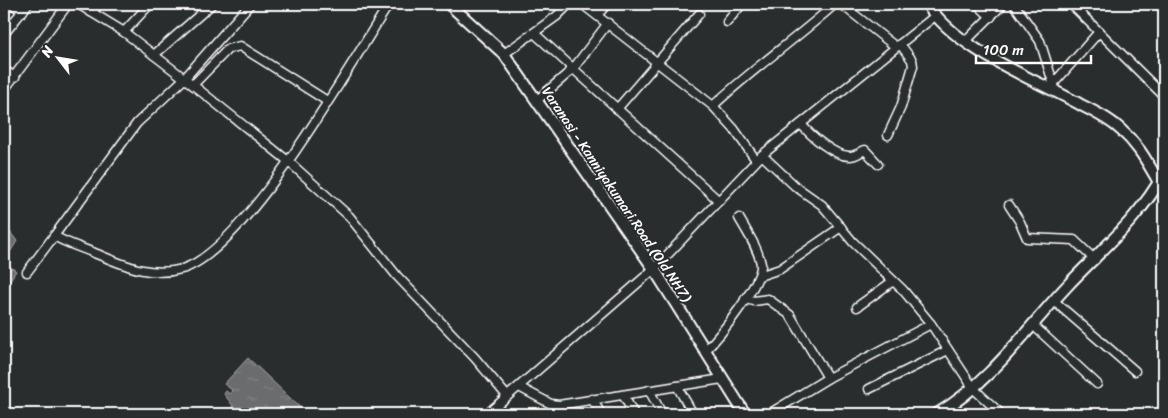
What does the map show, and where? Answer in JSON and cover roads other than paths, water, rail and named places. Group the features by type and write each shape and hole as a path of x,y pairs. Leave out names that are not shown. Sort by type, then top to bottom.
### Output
{"main road":[{"name":"Varanasi - Kanniyakumari Road (Old NH7)","path":"449,4 504,54 654,269 744,414"},
{"path":"927,4 934,16 966,41 999,63 1055,88 1120,129 1148,161 1163,182 1120,234 1054,301 1034,326 974,389 940,413"}],"street":[{"path":"12,4 23,11"},
{"path":"4,34 28,4"},
{"path":"4,90 68,4"},
{"path":"78,4 124,32 193,85 288,161 349,216 397,276 475,358 507,396"},
{"path":"91,12 99,4"},
{"path":"124,32 150,4"},
{"path":"154,55 212,4"},
{"path":"27,272 133,128 184,79 250,4"},
{"path":"54,236 136,270 161,273 183,268 205,257 241,223 288,161 389,4"},
{"path":"504,54 534,33 569,4"},
{"path":"582,4 598,14 713,106 734,129 756,160"},
{"path":"598,14 608,4"},
{"path":"727,22 742,4"},
{"path":"713,106 748,74 807,29 835,4"},
{"path":"841,4 898,45 912,60 913,66 901,107 888,135"},
{"path":"977,4 991,17"},
{"path":"966,41 1003,4"},
{"path":"1014,4 1040,41 1055,88"},
{"path":"1071,4 1098,33 1164,96"},
{"path":"617,109 699,14"},
{"path":"487,414 654,269 756,160 934,16"},
{"path":"536,101 573,69 608,23"},
{"path":"534,33 719,201"},
{"path":"1055,88 1098,33"},
{"path":"193,85 228,49 240,46 326,101"},
{"path":"4,70 15,77"},
{"path":"801,124 812,137 838,154 851,156 865,150 878,164"},
{"path":"762,155 795,186 822,205 893,281 931,324 974,389 1001,414"},
{"path":"1008,205 1020,222 1027,238 1074,240 1094,260"},
{"path":"705,351 722,333 760,276 761,265 757,253 739,218"},
{"path":"760,276 780,268 841,227"},
{"path":"857,307 893,281"},
{"path":"745,299 754,301 768,298 782,307 790,316 828,378"},
{"path":"1054,301 1134,371"},
{"path":"769,414 828,378 931,324"},
{"path":"1034,326 1097,384"},
{"path":"868,389 948,350"},
{"path":"519,387 551,404 559,405 722,379"},
{"path":"677,386 693,414"},
{"path":"649,390 662,414"},
{"path":"623,394 634,414"},
{"path":"592,400 600,414"}],"water":[{"path":"4,224 17,241 4,262"},
{"path":"4,262 16,271 4,289"},
{"path":"248,358 307,414 230,414 233,406 224,394 226,391 230,394 232,390 224,384"}]}
